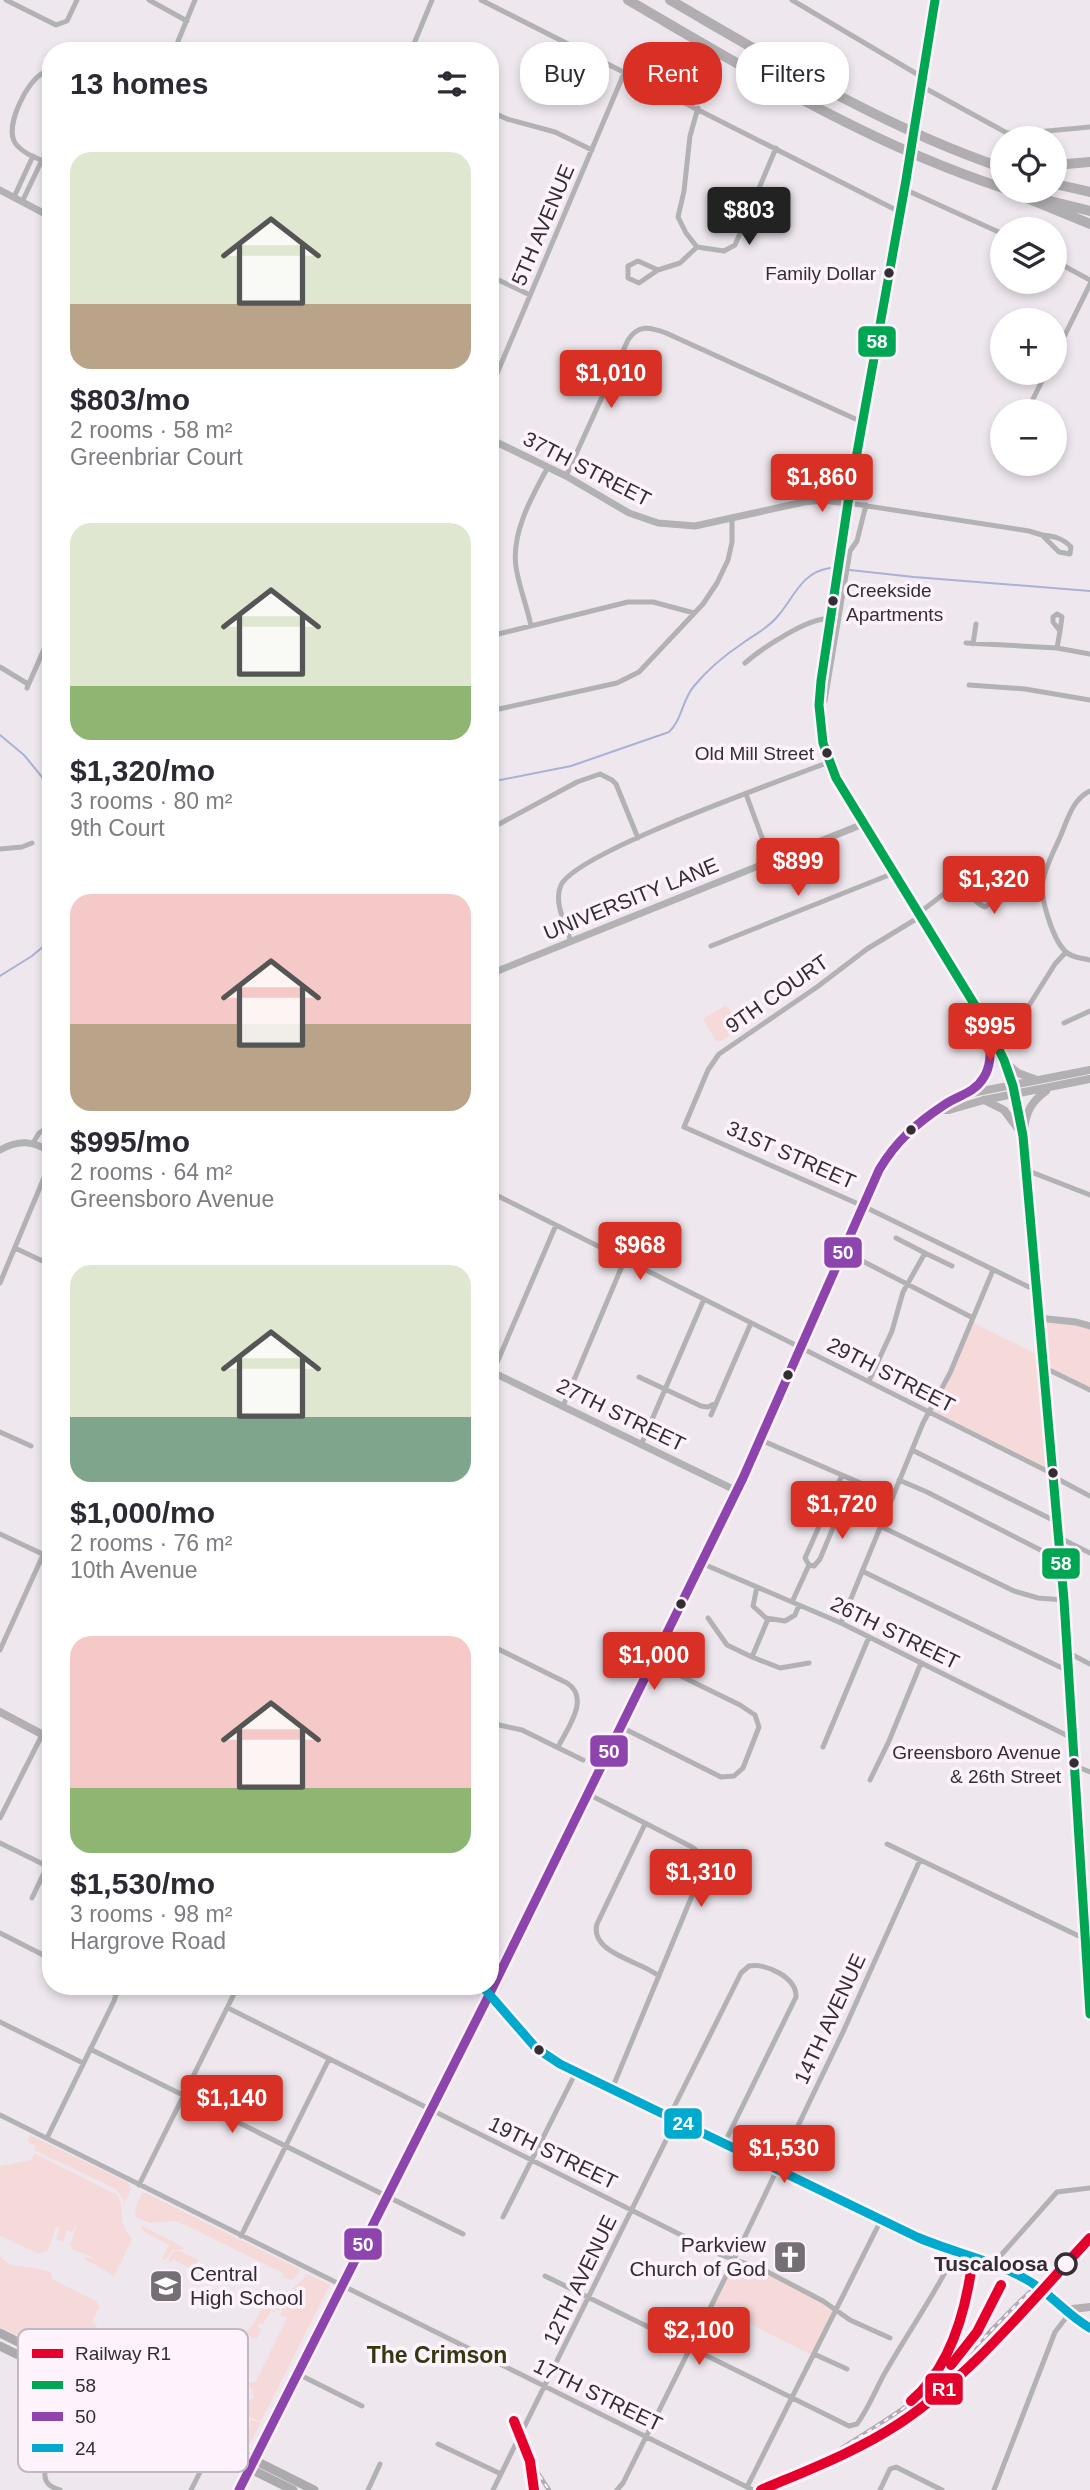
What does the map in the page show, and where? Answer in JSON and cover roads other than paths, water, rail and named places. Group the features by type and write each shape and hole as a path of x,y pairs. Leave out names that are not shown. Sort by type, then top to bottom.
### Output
{"highway":[{"path":"628,0 798,99 855,128 919,158 990,183"},
{"path":"670,0 851,102 990,163"},
{"path":"949,147 990,157"},
{"path":"1067,164 1090,162"},
{"path":"1067,187 1090,192"},
{"path":"1040,203 1090,224"},
{"path":"1058,203 1090,211"}],"main road":[{"path":"934,0 905,184 848,502 819,705 823,743 829,762 863,824 972,997 1004,1060 1014,1090 1023,1136 1054,1476 1074,1766 1086,1888 1085,1939 1090,2014"},
{"path":"499,1973 737,1491 863,1206 892,1149 920,1120 946,1103 969,1093 981,1082 989,1067 990,1031"},
{"path":"1004,1060 1018,1073 1040,1081"},
{"path":"937,1110 949,1110 1040,1081 1090,1070"},
{"path":"969,1093 1050,1088 1090,1079"},
{"path":"1023,1136 1026,1115 1034,1099 1050,1088"},
{"path":"984,1100 1003,1110 1023,1136"},
{"path":"0,1713 42,1735"},
{"path":"293,2490 249,2469 489,1995 539,2050 576,2073 881,2220 956,2252 994,2263 1032,2282 1090,2328"},
{"path":"1067,2312 1090,2307"},
{"path":"0,2333 18,2342"},
{"path":"0,2346 18,2355"},
{"path":"248,2457 314,2490"},
{"path":"239,2490 248,2472"}],"street":[{"path":"6,0 50,23 62,25 67,21 76,0"},
{"path":"149,0 187,21"},
{"path":"178,42 195,0"},
{"path":"415,42 432,0"},
{"path":"481,0 623,70"},
{"path":"792,0 1007,132 1026,133 1090,127"},
{"path":"22,202 42,160 15,143 12,127 31,81 42,74"},
{"name":"5TH AVENUE","path":"499,369 623,76"},
{"path":"692,105 900,212"},
{"path":"698,108 690,136 684,191 678,217 697,247 724,251 735,245 776,148"},
{"path":"499,115 555,132 592,150"},
{"path":"14,197 33,156"},
{"path":"905,184 990,227"},
{"path":"0,190 42,212"},
{"path":"658,270 638,261 628,266 626,272 628,278 639,283 658,270 680,263 697,247"},
{"path":"1067,268 1090,282 1067,330"},
{"path":"499,280 530,295"},
{"path":"566,476 628,340 635,331 642,328 666,333 863,423"},
{"name":"37TH STREET","path":"499,443 566,476 629,513 652,522 695,526 823,500 1029,531 1067,542 1071,547 1070,554 1059,552 1042,536"},
{"path":"531,626 516,570 515,551 525,516 548,467"},
{"path":"819,705 825,701 850,551 857,541 866,505"},
{"path":"499,709 623,681 639,671 708,599 723,572 732,542 732,518"},
{"path":"499,634 628,602 653,602 694,613"},
{"path":"745,663 808,623 822,618 830,619"},
{"path":"973,644 976,624"},
{"path":"1057,648 1060,631"},
{"path":"966,643 1057,648 1090,654"},
{"path":"0,667 28,686 42,654"},
{"path":"969,685 1025,689 1090,700"},
{"path":"571,942 558,900 562,883 585,863 638,838 829,762"},
{"path":"499,824 576,782 600,774 616,784 638,838"},
{"path":"1090,791 1074,805 1045,874 1042,888 1046,912 1066,952 1090,960"},
{"path":"746,794 771,862"},
{"name":"UNIVERSITY LANE","path":"499,970 863,824"},
{"path":"0,849 14,849 32,843"},
{"path":"711,946 894,873"},
{"name":"9TH COURT","path":"684,1127 708,1070 719,1054 920,914 958,883 967,888 976,903 985,906 1011,889 1042,888"},
{"path":"1023,1016 1055,964 1066,952"},
{"path":"1064,1023 1090,1011"},
{"name":"31ST STREET","path":"684,1127 863,1206 1035,1290"},
{"path":"33,1143 42,1131"},
{"path":"0,1150 20,1143 33,1143 42,1148"},
{"path":"1026,1170 1090,1195"},
{"path":"0,1283 42,1183"},
{"name":"29TH STREET","path":"499,1196 869,1381 1090,1496"},
{"path":"499,1354 556,1225"},
{"path":"896,1238 952,1266"},
{"path":"15,1248 42,1261"},
{"path":"843,1251 973,1318"},
{"path":"869,1381 892,1332 907,1284 925,1253"},
{"path":"563,1406 625,1259"},
{"path":"841,1623 912,1450 993,1270"},
{"path":"641,1445 704,1299"},
{"path":"1038,1318 1090,1326"},
{"path":"711,1415 751,1323"},
{"path":"1043,1367 1090,1390"},
{"name":"27TH STREET","path":"499,1376 737,1491"},
{"path":"639,1377 701,1406 708,1407 718,1401"},
{"path":"0,1432 31,1446"},
{"path":"761,1440 893,1497"},
{"path":"912,1450 1057,1522"},
{"path":"809,1565 805,1558 842,1475"},
{"path":"900,1480 1060,1560"},
{"path":"809,1565 814,1566 820,1559 840,1511 840,1506 833,1496"},
{"path":"880,1526 1014,1591 1038,1598 1063,1600"},
{"path":"0,1534 42,1555"},
{"path":"1058,1537 1090,1553"},
{"path":"0,1650 42,1557"},
{"name":"26TH STREET","path":"701,1563 841,1623 1072,1738"},
{"path":"792,1602 809,1565"},
{"path":"862,1571 1068,1671"},
{"path":"757,1587 753,1606 768,1619 785,1621 795,1615 799,1605"},
{"path":"708,1618 727,1645 751,1657 780,1668 810,1663"},
{"path":"751,1657 768,1619"},
{"path":"822,1747 869,1637"},
{"path":"499,1649 567,1683 576,1692 577,1710 558,1747"},
{"path":"1067,1652 1090,1664"},
{"path":"621,1727 715,1774 727,1777 739,1773 743,1768 759,1727 755,1715 740,1704 652,1662"},
{"path":"870,1780 921,1663"},
{"path":"499,1725 522,1730 583,1760"},
{"path":"0,1818 42,1735"},
{"path":"1074,1766 1090,1772"},
{"path":"587,1794 697,1850 703,1862 701,1874 612,2089"},
{"path":"645,1824 597,1924 596,1936 603,1947 652,1970 659,1976"},
{"path":"0,1843 42,1864"},
{"path":"887,1844 1085,1939"},
{"name":"14TH AVENUE","path":"617,2490 623,2483 735,2258 843,2032 920,1860"},
{"path":"32,1898 42,1877"},
{"path":"0,1933 42,1954"},
{"name":"12TH AVENUE","path":"493,2490 632,2210 741,1973 749,1966 756,1965 792,1983 796,1997 724,2144"},
{"path":"47,2138 116,1995"},
{"path":"139,2186 234,1995"},
{"name":"19TH STREET","path":"228,2008 721,2255 771,2273 850,2320 890,2338"},
{"path":"0,2022 83,2063"},
{"path":"90,2049 463,2234"},
{"path":"241,2236 328,2059"},
{"path":"503,2217 576,2073"},
{"name":"17TH STREET","path":"0,2115 750,2489"},
{"path":"994,2263 1057,2192 1090,2188"},
{"path":"750,2489 881,2220"},
{"path":"545,2276 849,2426 857,2424 956,2252"},
{"path":"994,2490 1055,2332 1067,2312"},
{"path":"814,2354 847,2369"},
{"path":"298,2374 362,2406"},
{"path":"439,2444 501,2474"},
{"path":"368,2490 380,2464"},
{"path":"880,2490 890,2469 896,2468 942,2490"},
{"path":"45,2472 44,2479 47,2484 60,2490"},
{"path":"191,2490 200,2472"}],"waterway":[{"path":"499,780 571,766 669,732 677,722 690,692 705,674 773,621 805,580 820,570 830,568"},
{"path":"850,570 1090,591"},
{"path":"0,735 24,755 42,777"},
{"path":"0,976 42,948"}],"railway":[{"path":"928,2384 957,2330 971,2271"},
{"path":"969,2343 1001,2285"},
{"path":"842,2448 933,2386 967,2356 1030,2292"},
{"path":"514,2421 530,2461 534,2490"},
{"path":"534,2467 549,2490"}],"rail line":[{"name":"R1","path":"761,2490 866,2443 926,2404 952,2383 1000,2336 1090,2238"},
{"name":"R1","path":"911,2401 935,2374 952,2342 964,2306 971,2271"},
{"name":"R1","path":"951,2365 977,2332 1001,2285"},
{"name":"R1","path":"514,2421 530,2461 534,2490"}],"place":[{"name":"Family Dollar","path":"889,273"},
{"name":"Creekside Apartments","path":"833,601"},
{"name":"Old Mill Street","path":"827,753"},
{"name":"Greensboro Avenue & 26th Street","path":"1074,1763"},
{"name":"Parkview Church of God","path":"790,2257"},
{"name":"Tuscaloosa","path":"1066,2264"},
{"name":"Central High School","path":"166,2286"}],"district":[{"name":"The Crimson","path":"437,2355"}]}
